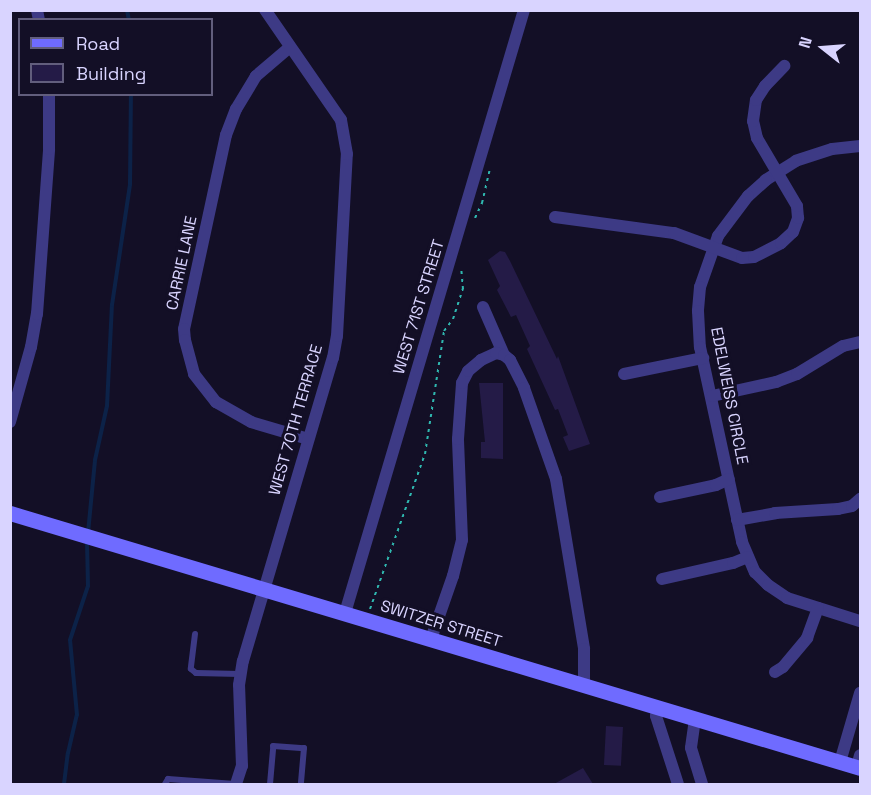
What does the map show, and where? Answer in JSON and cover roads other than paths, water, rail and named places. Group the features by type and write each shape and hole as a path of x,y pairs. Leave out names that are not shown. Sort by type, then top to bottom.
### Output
{"street":[{"name":"WEST 70TH TERRACE","path":"236,784 242,766 241,674 263,588 333,358 337,336 347,154 341,120 265,10"},
{"name":"WEST 71ST STREET","path":"345,613 524,10"},
{"name":"CARRIE LANE","path":"290,47 256,76 236,109 226,135 184,329 194,374 216,402 251,422 308,439"},
{"path":"555,217 674,233 742,258 754,257 781,243 793,232 798,218 797,206 757,138 753,121 756,100 765,86 784,66"},
{"path":"10,422 31,347 37,314 49,149 49,96"},
{"name":"EDELWEISS CIRCLE","path":"861,146 819,153 777,173 737,208 713,248 700,287 698,311 703,358 737,520 755,572 777,592 861,621"},
{"path":"483,307 504,354 510,360 524,388 556,479 584,649 584,686"},
{"path":"712,396 776,382 797,374 843,346 861,342"},
{"path":"431,639 450,587 462,540 458,439 462,383 468,371 481,360 496,353 504,354"},
{"path":"624,374 703,358"},
{"name":"EDELWEISS CIRCLE","path":"660,497 716,485 729,479"},
{"path":"737,520 775,513 838,509 852,506 861,499"},
{"name":"SWITZER STREET","path":"10,513 840,762 859,763"},
{"path":"662,579 733,564 748,557"},
{"path":"775,672 783,667 807,638 818,608"},
{"path":"840,762 861,693"},
{"path":"658,708 656,716 675,784"},
{"path":"695,719 691,748 702,784"}],"lane":[{"path":"195,634 191,669 196,673 241,674"},
{"path":"270,784 273,746 304,748 301,784"},
{"path":"165,784 168,778 200,783 236,784"}],"waterway":[{"path":"127,10 129,18"},
{"path":"88,533 95,460 107,406 112,305 130,184 131,96"},
{"path":"64,784 68,753 77,715 70,640 88,586 87,541"}]}
